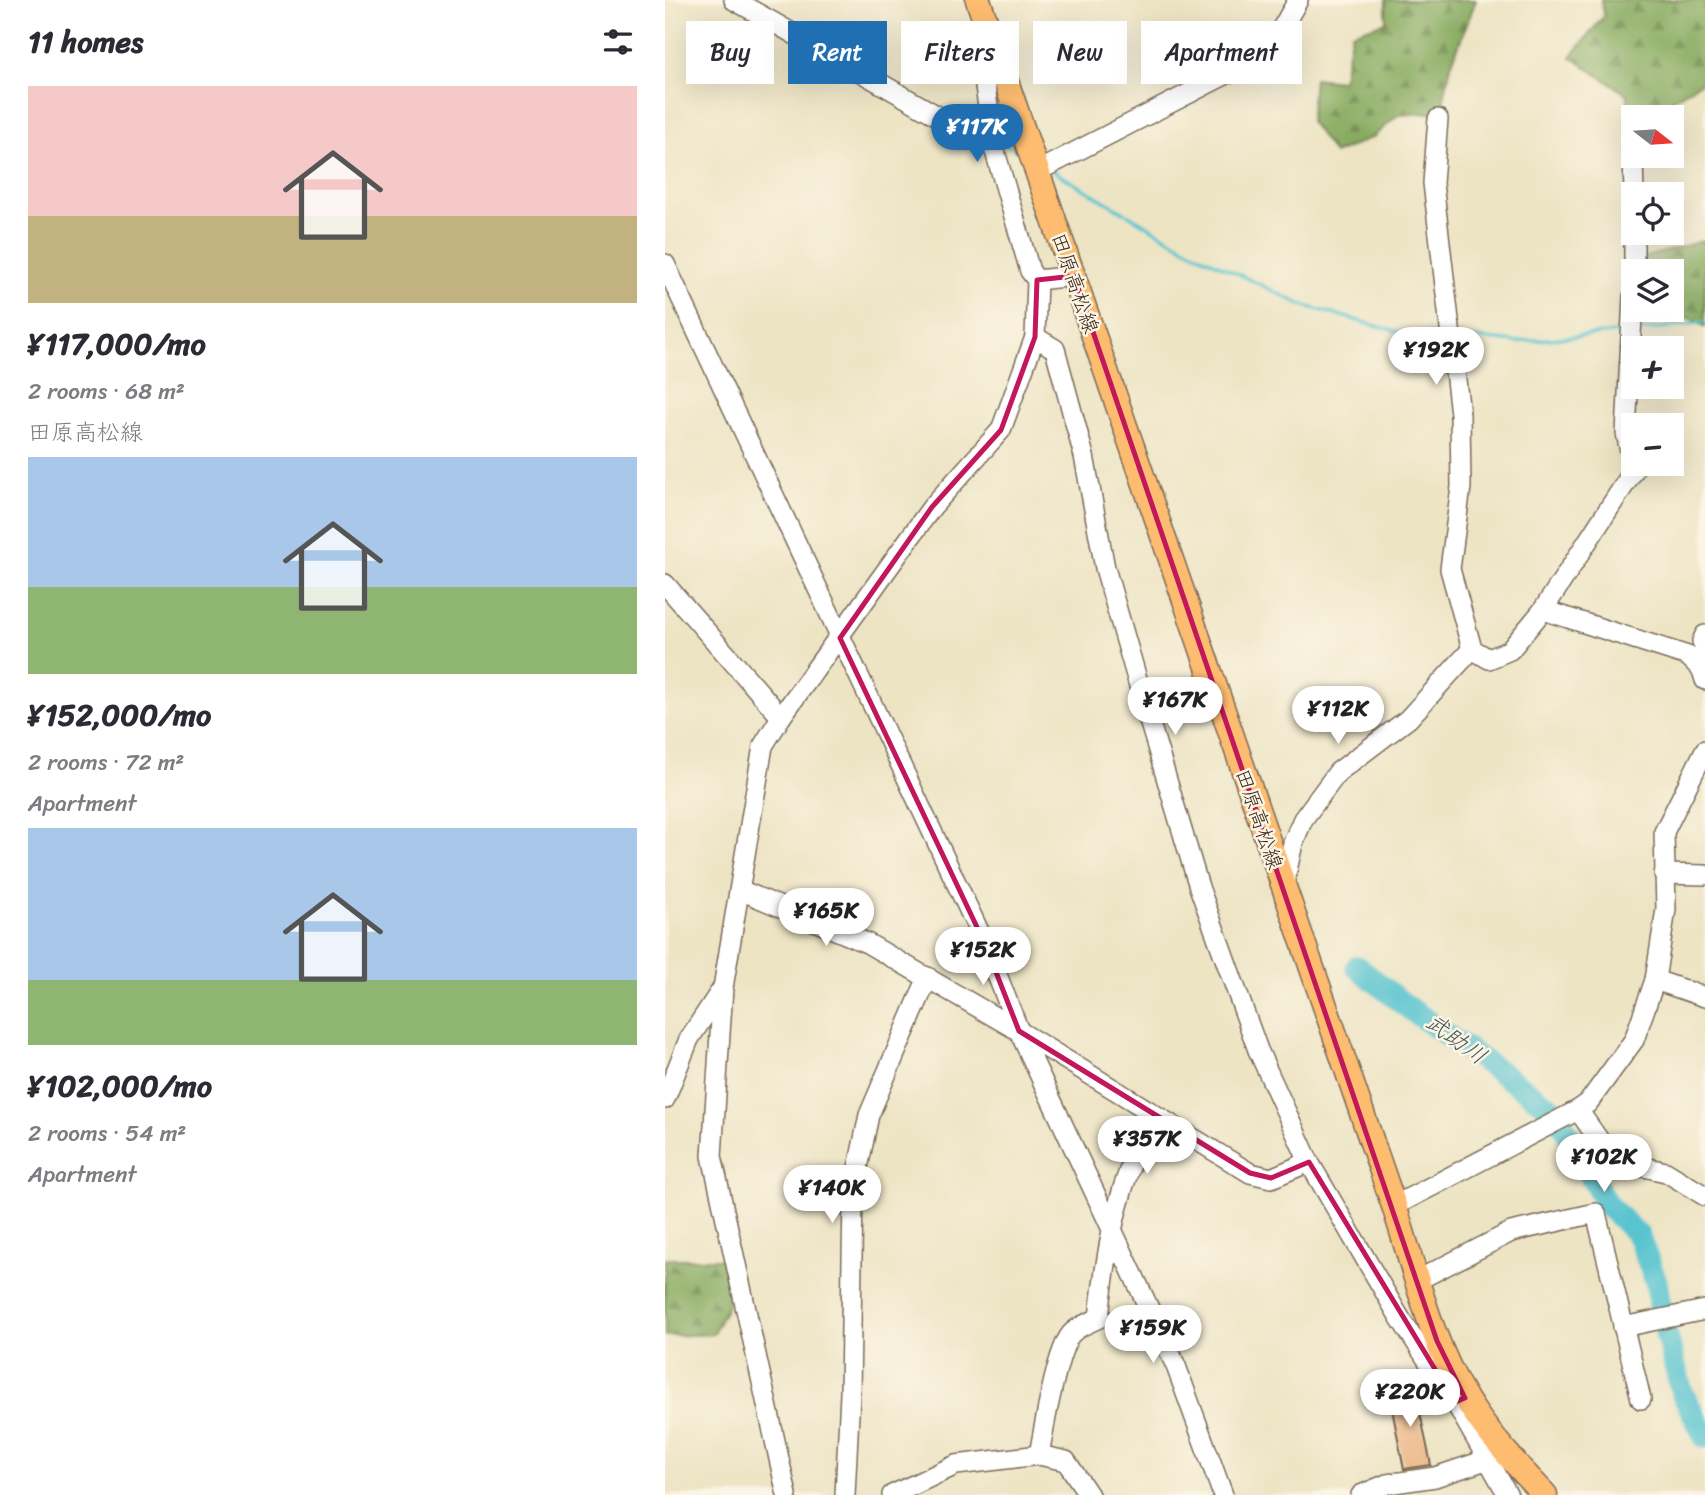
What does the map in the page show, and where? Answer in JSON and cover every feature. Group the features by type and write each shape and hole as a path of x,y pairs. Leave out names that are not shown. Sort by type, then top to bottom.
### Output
{"main road":[{"name":"田原高松線","path":"978,0 985,21"},
{"name":"田原高松線","path":"1006,84 1394,1206 1437,1341 1460,1400 1496,1457 1545,1495"}],"street":[{"path":"734,0 994,148"},
{"path":"1037,172 1250,62 1277,37 1298,0"},
{"path":"787,1495 712,1156 723,988 763,746 932,507 1001,430 1035,337 1037,280 1030,271 994,148 985,84"},
{"path":"1438,119 1433,183 1460,414 1461,487 1450,569 1472,649 1489,659 1510,650 1543,610 1634,470 1626,432 1632,322"},
{"path":"665,264 985,944 1019,1031 1176,1366 1223,1495"},
{"path":"1037,280 1074,276"},
{"path":"1035,337 1055,349 1084,456 1105,568 1199,887 1258,1050 1309,1162 1400,1318 1460,1400"},
{"path":"665,584 781,717"},
{"path":"1543,610 1688,656 1702,670 1705,680"},
{"path":"1705,635 1702,641 1705,651"},
{"path":"1283,891 1293,843 1303,819 1338,772 1408,719 1472,649"},
{"path":"1394,1206 1578,1110 1588,1103 1634,1040 1655,980 1666,909 1664,832 1705,750"},
{"path":"1664,874 1705,875"},
{"path":"740,890 867,943 1019,1031 1250,1173 1271,1178 1309,1162"},
{"path":"845,1495 851,1394 853,1192 869,1115 928,977"},
{"path":"1655,980 1705,997"},
{"path":"665,1099 689,1039 723,988"},
{"path":"1578,1110 1613,1160 1666,1172 1705,1196"},
{"path":"1039,1455 1048,1401 1069,1336 1079,1327 1099,1318 1111,1225 1131,1156 1153,1114"},
{"path":"1417,1280 1511,1232 1596,1213 1641,1399"},
{"path":"1623,1327 1705,1310"},
{"path":"892,1495 956,1465 1039,1455 1066,1461 1089,1495"},
{"path":"1361,1495 1387,1484 1436,1477 1496,1457 1508,1495"}],"highlighted area":[{"path":"1074,276 1437,1341 1465,1398 1455,1402 1309,1162 1271,1178 1250,1173 1019,1031 985,944 840,638 932,507 1001,430 1035,337 1037,280"}],"green space":[{"path":"1386,0 1476,0 1451,65 1441,112 1398,115 1373,137 1334,154 1310,121 1314,78 1342,81 1352,33 1386,22"},
{"path":"1601,0 1705,0 1705,80 1664,105 1628,105 1628,95 1571,57 1604,16"},
{"path":"1705,240 1705,327 1689,318 1684,318 1684,259 1642,258"},
{"path":"665,1259 729,1259 728,1305 713,1334 665,1336"}],"building":[{"path":"1415,1389 1431,1465 1404,1469 1389,1394"}],"waterway":[{"path":"1002,142 1019,152"},
{"path":"1053,171 1187,249 1302,305 1399,332 1445,335"},
{"path":"1638,331 1705,322"},
{"path":"1457,336 1517,342 1623,332"},
{"name":"武助川","path":"1357,967 1406,1006 1555,1111"},
{"name":"武助川","path":"1563,1125 1607,1205 1638,1235 1656,1281 1661,1312"},
{"name":"武助川","path":"1666,1333 1682,1392 1705,1437"}]}
